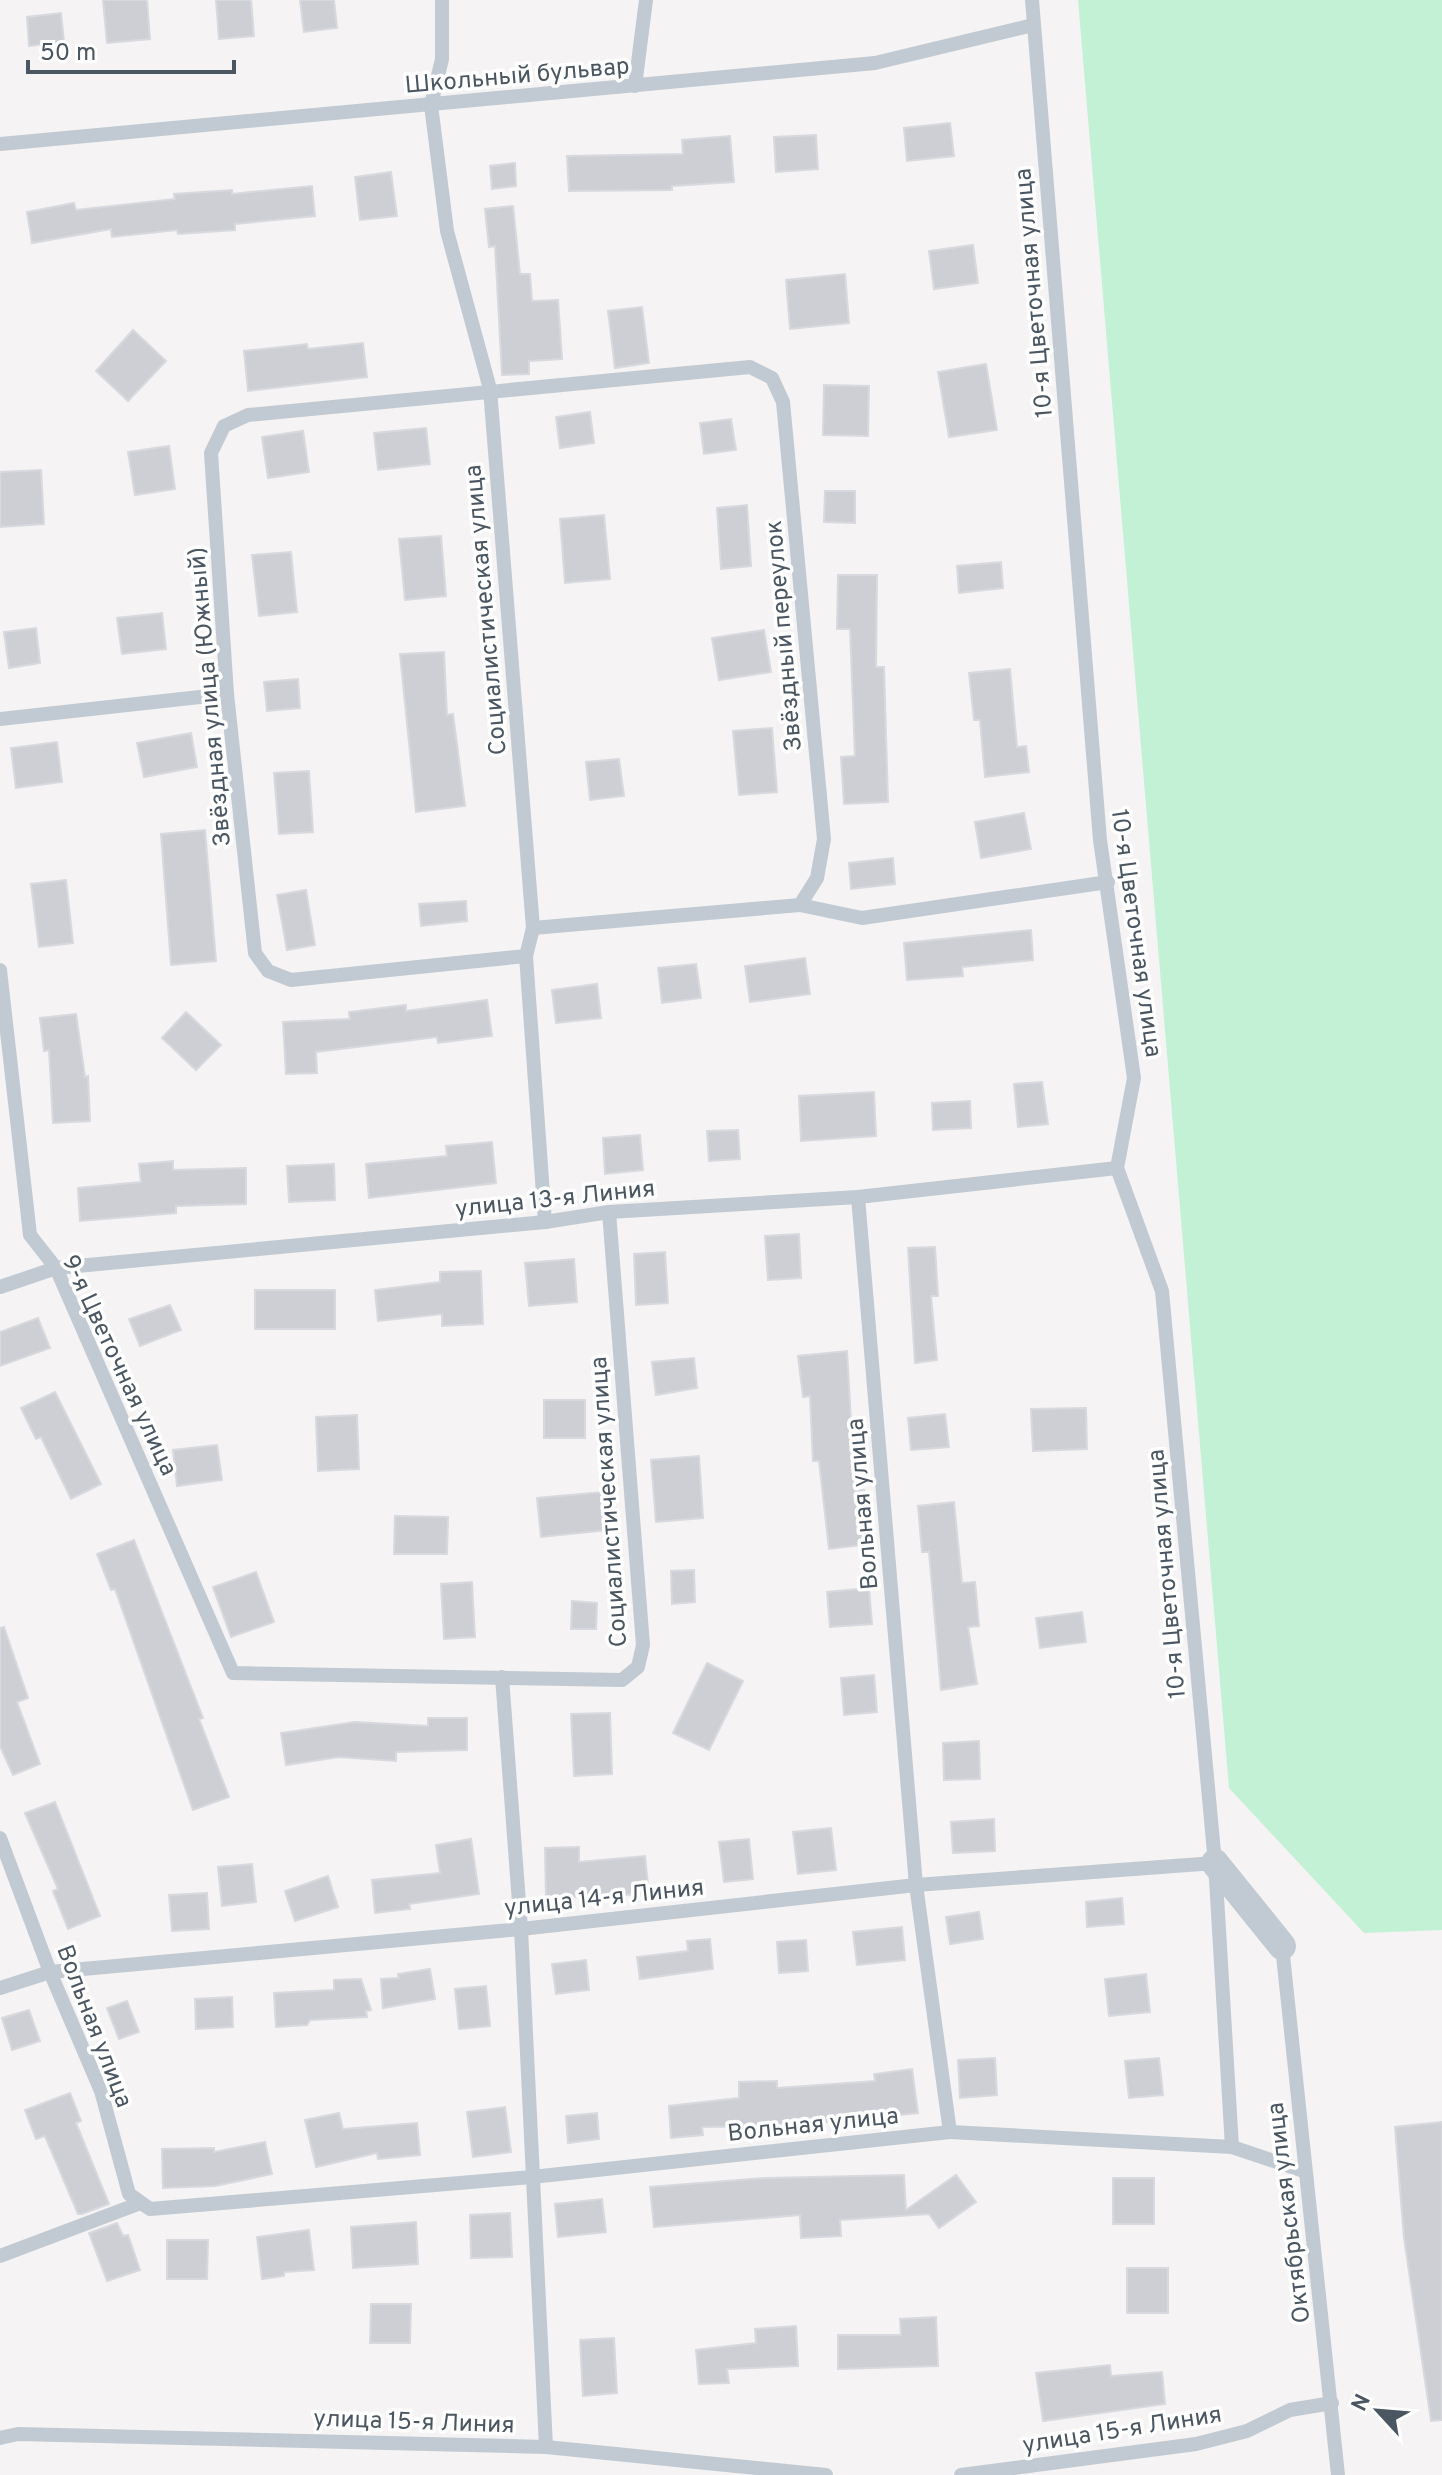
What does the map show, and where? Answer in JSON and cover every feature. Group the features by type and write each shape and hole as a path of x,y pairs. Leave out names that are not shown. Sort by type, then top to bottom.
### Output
{"street":[{"path":"1215,1863 1282,1946"}],"lane":[{"name":"Социалистическая улица","path":"442,0 442,59 431,105 447,231 490,389 533,928 526,956 545,1222"},
{"path":"635,86 646,0"},
{"name":"10-я Цветочная улица","path":"1032,0 1099,825 1134,1078 1117,1168 1162,1291 1215,1863 1232,2147"},
{"name":"Школьный бульвар","path":"0,144 875,63 1033,25"},
{"name":"Звёздный переулок","path":"490,389 750,367 772,378 783,402 824,839 817,878 800,905"},
{"name":"Звёздная улица (Южный)","path":"490,389 248,415 224,426 211,453 227,694 255,953 268,971 291,980 526,956"},
{"path":"0,719 227,694"},
{"path":"533,928 800,905 862,918 1108,882"},
{"name":"9-я Цветочная улица","path":"0,970 1,1003 30,1235 56,1268 233,1673"},
{"name":"улица 13-я Линия","path":"0,1287 56,1268 545,1222 609,1212 858,1197 1117,1168"},
{"name":"Вольная улица","path":"0,1838 50,1972 101,2091 129,2194 138,2204 150,2209 532,2177 950,2132 916,1885 858,1197"},
{"name":"Социалистическая улица","path":"233,1673 622,1680 638,1667 643,1645 609,1212"},
{"path":"502,1677 521,1929 546,2447"},
{"name":"улица 14-я Линия","path":"0,1988 50,1972 521,1929 916,1885 1215,1863"},
{"name":"Октябрьская улица","path":"1282,1946 1338,2475"},
{"path":"950,2132 1232,2147 1304,2171"},
{"path":"0,2256 138,2204"},
{"name":"улица 15-я Линия","path":"961,2475 1196,2444 1247,2431 1290,2410 1332,2403"},
{"name":"улица 15-я Линия","path":"0,2438 18,2434 141,2435 546,2447 826,2475"}],"green space":[{"path":"1078,0 1442,0 1442,1930 1364,1933 1229,1788"}],"building":[{"path":"103,0 147,0 150,39 107,43"},
{"path":"216,0 251,0 254,36 219,39"},
{"path":"300,0 334,0 337,28 304,32"},
{"path":"61,13 64,42 29,46 27,17"},
{"path":"950,123 954,156 907,161 904,128"},
{"path":"816,135 818,169 776,172 774,137"},
{"path":"730,136 734,182 672,186 672,190 569,191 567,156 683,154 682,140"},
{"path":"515,163 516,186 492,189 490,166"},
{"path":"391,172 397,216 360,220 355,177"},
{"path":"312,186 315,216 235,224 235,230 178,234 177,230 112,237 111,229 32,243 27,212 74,203 76,210 175,199 174,194 232,190 232,194"},
{"path":"513,206 520,274 530,274 532,301 558,300 562,359 529,361 529,374 502,375 495,246 489,247 485,209"},
{"path":"973,245 978,283 934,289 929,251"},
{"path":"845,274 849,323 790,329 786,280"},
{"path":"642,307 649,363 615,368 608,311"},
{"path":"133,330 166,361 128,401 96,371"},
{"path":"363,343 367,377 248,391 244,351 307,344 308,349"},
{"path":"986,364 997,430 949,437 938,372"},
{"path":"824,385 869,386 868,436 823,435"},
{"path":"590,412 594,443 560,448 556,417"},
{"path":"731,419 736,450 704,454 700,423"},
{"path":"426,428 430,464 378,470 374,433"},
{"path":"303,431 309,472 268,478 262,437"},
{"path":"169,446 175,489 135,495 128,452"},
{"path":"41,470 44,524 0,527 0,472"},
{"path":"825,491 855,491 855,523 824,522"},
{"path":"747,505 751,566 721,569 717,508"},
{"path":"604,515 610,579 565,583 560,519"},
{"path":"441,536 446,596 405,600 399,539"},
{"path":"291,552 297,612 259,616 252,555"},
{"path":"1001,562 1003,588 959,593 957,566"},
{"path":"838,575 877,575 876,667 884,667 888,802 844,804 841,757 855,756 850,629 837,629"},
{"path":"162,613 166,649 122,654 117,618"},
{"path":"36,628 40,663 9,668 4,632"},
{"path":"764,630 771,672 719,680 712,638"},
{"path":"444,652 447,715 453,714 465,806 416,812 400,654"},
{"path":"1010,669 1017,747 1026,746 1029,772 985,777 980,720 974,720 969,673"},
{"path":"298,679 300,708 267,711 264,682"},
{"path":"772,728 777,792 739,795 733,731"},
{"path":"191,733 197,767 144,777 137,743"},
{"path":"57,742 62,782 16,788 11,748"},
{"path":"619,759 624,796 590,800 586,762"},
{"path":"309,771 313,832 279,834 274,773"},
{"path":"1024,813 1031,849 981,858 975,822"},
{"path":"205,830 216,961 171,965 161,834"},
{"path":"893,858 895,884 851,889 849,863"},
{"path":"66,880 73,943 39,947 31,884"},
{"path":"306,890 315,945 287,950 277,895"},
{"path":"466,901 467,921 421,926 419,904"},
{"path":"1031,930 1033,960 962,967 963,976 907,980 904,943"},
{"path":"805,958 810,994 750,1002 745,966"},
{"path":"696,964 701,998 662,1003 658,968"},
{"path":"597,984 601,1018 556,1023 552,990"},
{"path":"487,1000 492,1036 438,1043 437,1037 316,1052 317,1073 286,1074 283,1022 350,1019 349,1012 406,1005 406,1011"},
{"path":"186,1012 221,1045 196,1070 162,1038"},
{"path":"76,1014 85,1077 88,1076 90,1121 53,1123 49,1050 44,1051 40,1018"},
{"path":"1042,1082 1048,1124 1018,1127 1014,1084"},
{"path":"874,1092 876,1136 801,1141 799,1096"},
{"path":"970,1101 971,1128 933,1130 932,1103"},
{"path":"738,1130 740,1159 709,1161 707,1131"},
{"path":"640,1135 643,1170 605,1174 603,1138"},
{"path":"492,1142 496,1183 369,1198 366,1164 447,1156 446,1146"},
{"path":"173,1161 173,1170 246,1168 246,1204 176,1206 176,1213 80,1221 78,1188 141,1182 139,1164"},
{"path":"334,1164 335,1200 289,1202 287,1166"},
{"path":"799,1234 801,1278 768,1280 765,1236"},
{"path":"935,1247 938,1296 931,1296 937,1360 915,1363 908,1248"},
{"path":"665,1252 668,1303 636,1305 634,1254"},
{"path":"574,1259 577,1302 529,1306 525,1263"},
{"path":"481,1271 483,1324 442,1326 442,1314 378,1321 375,1290 440,1282 440,1272"},
{"path":"255,1290 335,1290 335,1329 255,1329"},
{"path":"170,1305 181,1330 140,1346 129,1319"},
{"path":"38,1318 50,1348 0,1366 0,1332"},
{"path":"847,1351 855,1491 864,1490 871,1544 829,1549 819,1461 813,1461 810,1396 803,1397 798,1356"},
{"path":"694,1358 697,1388 656,1395 652,1362"},
{"path":"55,1392 101,1484 71,1499 41,1437 36,1439 21,1408"},
{"path":"544,1400 585,1400 585,1438 544,1438"},
{"path":"1086,1408 1087,1449 1033,1451 1031,1409"},
{"path":"945,1414 949,1447 911,1450 908,1418"},
{"path":"357,1415 359,1469 318,1471 316,1417"},
{"path":"217,1445 222,1480 177,1486 173,1450"},
{"path":"699,1456 703,1518 656,1522 651,1460"},
{"path":"603,1492 607,1530 541,1537 537,1498"},
{"path":"954,1502 962,1583 975,1582 979,1626 968,1627 977,1684 941,1690 929,1552 922,1552 918,1506"},
{"path":"395,1516 448,1517 447,1554 394,1554"},
{"path":"134,1540 203,1718 199,1719 229,1797 193,1810 115,1589 111,1590 97,1554"},
{"path":"694,1570 695,1602 672,1604 671,1571"},
{"path":"256,1572 274,1622 231,1637 213,1587"},
{"path":"472,1582 475,1637 444,1639 441,1584"},
{"path":"869,1588 872,1624 830,1627 827,1592"},
{"path":"572,1601 597,1603 596,1629 571,1629"},
{"path":"1082,1612 1086,1642 1040,1648 1036,1618"},
{"path":"4,1627 28,1698 17,1702 40,1764 13,1775 0,1746 0,1628"},
{"path":"707,1663 743,1681 709,1750 673,1733"},
{"path":"874,1675 877,1712 844,1715 841,1678"},
{"path":"610,1713 612,1774 574,1776 571,1714"},
{"path":"428,1718 467,1718 467,1750 396,1752 396,1761 339,1757 286,1765 281,1733 355,1722 428,1726"},
{"path":"979,1741 980,1779 944,1780 943,1743"},
{"path":"55,1802 100,1916 68,1929 53,1891 58,1889 25,1813"},
{"path":"994,1819 995,1851 953,1853 951,1822"},
{"path":"831,1828 836,1870 798,1874 793,1832"},
{"path":"471,1839 479,1894 409,1904 410,1909 375,1913 372,1880 440,1873 436,1845"},
{"path":"749,1839 753,1879 724,1882 719,1842"},
{"path":"579,1847 579,1862 645,1856 649,1894 546,1898 545,1848"},
{"path":"252,1864 256,1902 222,1906 218,1867"},
{"path":"328,1876 338,1907 295,1921 285,1891"},
{"path":"207,1893 209,1929 172,1931 169,1895"},
{"path":"1122,1898 1124,1924 1087,1927 1086,1902"},
{"path":"979,1912 983,1939 950,1944 946,1917"},
{"path":"902,1927 905,1960 857,1965 853,1932"},
{"path":"710,1939 713,1969 640,1979 637,1957 688,1951 687,1941"},
{"path":"806,1940 808,1971 779,1973 777,1942"},
{"path":"586,1960 589,1990 556,1994 552,1964"},
{"path":"430,1969 435,1999 383,2008 381,1979 399,1978 398,1974"},
{"path":"1146,1974 1150,2012 1109,2016 1105,1979"},
{"path":"361,1979 371,2010 366,2011 367,2017 310,2020 307,2025 276,2027 274,1993 334,1990 334,1980"},
{"path":"486,1986 490,2026 459,2029 455,1989"},
{"path":"232,1997 233,2027 196,2029 195,1999"},
{"path":"127,2001 139,2032 119,2039 107,2008"},
{"path":"29,2010 40,2041 12,2050 2,2018"},
{"path":"995,2058 997,2095 960,2098 958,2060"},
{"path":"1159,2058 1163,2095 1129,2098 1125,2061"},
{"path":"912,2069 918,2113 787,2126 702,2127 703,2135 671,2138 669,2106 739,2098 739,2082 777,2081 777,2088 875,2081 874,2074"},
{"path":"70,2093 81,2121 76,2123 109,2204 82,2214 78,2214 45,2136 36,2139 25,2110"},
{"path":"505,2107 511,2152 473,2157 467,2112"},
{"path":"339,2113 343,2129 417,2123 420,2155 378,2159 377,2153 316,2167 305,2120"},
{"path":"597,2113 599,2139 568,2143 566,2116"},
{"path":"1442,2122 1442,2420 1431,2421 1404,2238 1395,2127"},
{"path":"265,2142 272,2174 215,2186 163,2188 162,2149 214,2148 214,2152"},
{"path":"904,2175 906,2210 956,2175 976,2202 939,2228 929,2214 840,2220 841,2236 801,2238 800,2215 654,2227 650,2187 765,2178"},
{"path":"1113,2178 1154,2178 1154,2224 1113,2224"},
{"path":"602,2199 606,2232 558,2237 555,2204"},
{"path":"510,2213 512,2257 471,2258 470,2215"},
{"path":"416,2222 418,2264 353,2268 351,2227"},
{"path":"117,2223 123,2236 128,2235 140,2270 107,2281 89,2233"},
{"path":"309,2230 314,2270 284,2272 284,2276 262,2279 257,2237"},
{"path":"167,2240 208,2240 207,2279 167,2279"},
{"path":"1127,2268 1168,2268 1168,2313 1127,2313"},
{"path":"371,2304 411,2304 410,2343 370,2343"},
{"path":"936,2317 938,2366 838,2369 838,2335 901,2335 900,2319"},
{"path":"796,2326 798,2366 727,2369 729,2383 699,2384 696,2350 756,2343 755,2329"},
{"path":"614,2338 617,2393 583,2396 580,2340"},
{"path":"1110,2365 1111,2376 1162,2372 1165,2404 1043,2421 1036,2373"}]}
